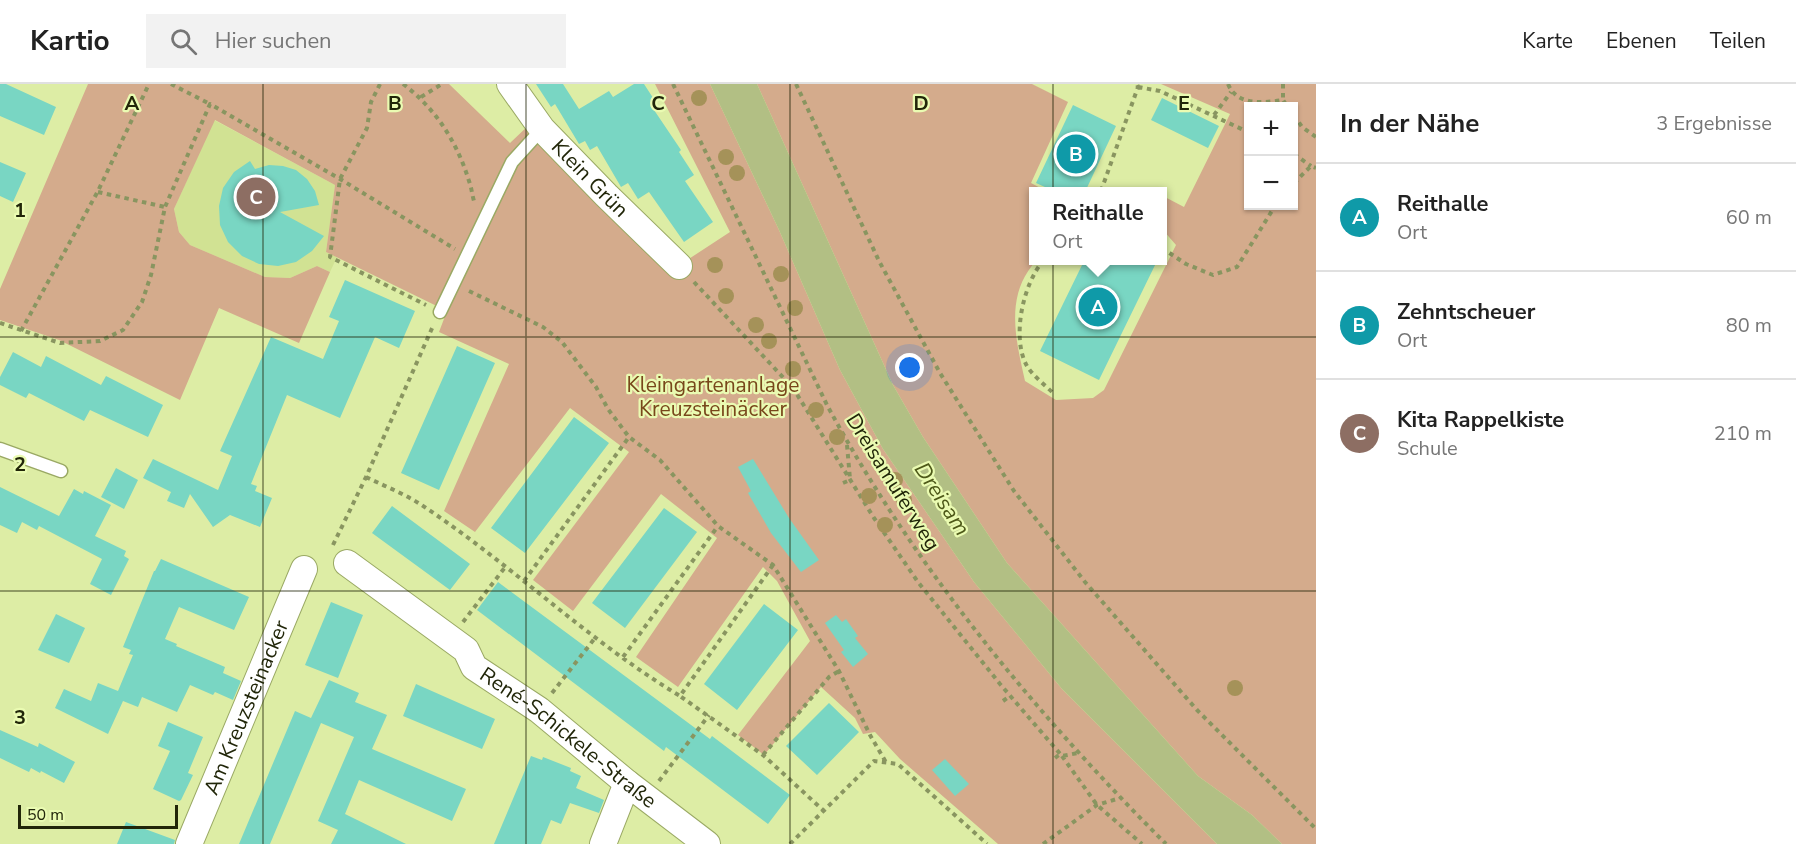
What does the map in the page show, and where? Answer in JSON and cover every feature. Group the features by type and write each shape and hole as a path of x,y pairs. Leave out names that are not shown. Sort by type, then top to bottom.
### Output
{"street":[{"name":"Klein Grün","path":"510,84 542,129 679,266"},
{"name":"René-Schickele-Straße","path":"340,555 465,650 474,667 539,710 636,790 707,844"},
{"name":"Am Kreuzsteinacker","path":"189,844 304,570"},
{"path":"603,844 636,790"}],"lane":[{"path":"440,312 512,162 542,129"},
{"path":"0,449 62,471"}],"path":[{"path":"21,331 98,191 149,84"},
{"path":"171,84 340,179 466,256"},
{"path":"340,555 366,477 440,312 330,257 340,179 367,128 371,102 380,84"},
{"path":"403,84 421,97 442,122 470,183 477,209 485,216"},
{"path":"421,97 442,84"},
{"name":"Dreisamuferweg","path":"673,84 822,394 847,441 897,520 962,615 1077,753 1166,844"},
{"path":"796,84 885,271 940,373 1014,491 1085,582 1197,710 1316,829"},
{"path":"1228,84 1231,92 1248,101 1265,103 1283,100 1283,84"},
{"path":"1103,187 1138,86 1160,92 1244,130"},
{"path":"1214,115 1231,92"},
{"path":"0,323 60,343 100,341 123,330 142,302 151,275 165,207 210,104"},
{"path":"1298,122 1316,137"},
{"path":"1296,156 1314,167 1298,179"},
{"path":"98,191 165,207"},
{"path":"1167,251 1186,264 1213,275 1237,267 1273,210"},
{"path":"1040,265 1024,294 1019,341 1027,366 1053,393"},
{"path":"679,266 697,289 728,320 766,364 797,393 874,518 918,582 1061,755 1097,806 1142,844"},
{"path":"453,283 543,327 562,342 596,387 608,409 629,437 660,460 718,526 773,565 840,671 870,735 887,764"},
{"path":"792,396 797,393"},
{"path":"797,404 802,401"},
{"path":"815,434 820,430"},
{"path":"524,581 629,437"},
{"path":"847,441 850,480"},
{"path":"822,445 827,442"},
{"path":"838,474 844,470"},
{"path":"366,477 417,502 506,566 595,638 651,679 709,715 763,755 824,811"},
{"path":"843,483 850,480"},
{"path":"861,509 867,506"},
{"path":"869,521 874,518"},
{"path":"623,657 718,526"},
{"path":"886,548 892,544"},
{"path":"894,559 899,555"},
{"path":"680,696 773,565"},
{"path":"450,640 506,566"},
{"path":"912,586 918,582"},
{"path":"919,595 925,591"},
{"path":"938,620 944,615"},
{"path":"946,631 953,626"},
{"path":"539,710 595,638"},
{"path":"967,656 973,651"},
{"path":"975,666 981,661"},
{"path":"763,755 829,677 840,671"},
{"path":"993,689 1000,684"},
{"path":"1003,701 1010,696"},
{"path":"636,790 709,715"},
{"path":"1024,724 1031,719"},
{"path":"1033,734 1039,729"},
{"path":"1055,758 1077,753"},
{"path":"790,844 874,761 898,764 987,844"},
{"path":"1043,844 1097,806 1120,798"}],"shaded area":[{"path":"214,120 335,185 326,252 337,257 330,272 317,266 290,278 265,277 190,245 179,232 174,209"}],"green space":[{"name":"Kleingartenanlage Kreuzsteinäcker","path":"88,84 449,84 510,143 530,124 675,268 730,232 655,84 710,84 779,230 840,370 883,449 974,582 1062,689 1217,844 998,844 900,759 875,732 863,734 855,718 821,687 764,755 738,735 810,641 777,581 763,567 678,687 636,657 717,538 661,494 573,611 533,580 629,452 570,408 475,532 444,511 509,364 439,332 447,311 326,252 335,185 215,120 174,209 179,232 190,245 265,277 290,278 317,266 330,272 299,343 219,308 180,400 59,340 0,320 0,289"},
{"path":"757,84 1032,84 1068,102 1031,183 1038,187 1029,187 1029,265 1033,265 1020,289 1015,319 1018,350 1025,381 1056,400 1093,398 1104,390 1176,245 1167,235 1167,198 1184,207 1230,114 1161,84 1316,84 1316,844 1282,844 1252,815 1198,776 1007,563 923,437 893,385"}],"water":[{"name":"Dreisam","path":"710,84 757,84 893,385 923,437 1007,563 1198,776 1252,815 1282,844 1217,844 1062,689 974,582 883,449 840,370 779,230"}],"building":[{"path":"0,84 6,84 56,107 44,135 0,116"},
{"path":"536,84 563,84 579,109 609,91 613,97 634,84 644,84 657,104 652,107 681,150 679,152 694,175 685,181 713,222 684,242 649,192 638,199 628,183 621,187 597,146 590,150 585,141 579,144 555,104 551,107"},
{"path":"1162,98 1219,126 1208,148 1151,120"},
{"path":"1073,105 1116,126 1087,187 1045,187 1036,183"},
{"path":"250,161 255,169 269,165 296,170 307,179 315,191 319,205 280,212 324,236 312,251 296,262 278,266 259,264 242,256 228,242 220,225 219,206 223,188 234,172"},
{"path":"0,162 26,173 13,202 0,196"},
{"path":"1082,265 1155,265 1099,380 1040,351"},
{"path":"345,280 415,311 399,348 375,337 340,418 287,395 251,484 257,486 255,491 272,498 260,527 230,515 213,527 190,494 184,508 167,501 171,492 143,478 153,459 218,490 232,456 220,451 271,337 323,359 339,321 329,317"},
{"path":"457,346 495,363 439,490 401,473"},
{"path":"13,352 41,367 46,356 101,385 106,376 163,405 148,437 90,410 84,421 29,393 26,398 0,385 0,377"},
{"path":"574,417 609,443 525,553 491,528"},
{"path":"753,459 789,518 819,560 801,572 771,533 748,493 751,491 738,467"},
{"path":"116,468 138,480 124,509 101,497"},
{"path":"0,487 59,516 74,489 83,494 84,491 111,505 95,536 126,551 124,556 129,559 111,595 90,584 102,559 39,526 37,530 22,522 17,533 0,525"},
{"path":"392,506 470,564 450,590 372,533"},
{"path":"664,508 697,532 625,628 592,603"},
{"path":"161,559 249,597 234,630 179,607 165,639 225,667 223,673 241,681 233,700 215,692 213,695 190,685 177,712 142,697 138,707 123,701 108,734 55,708 64,689 91,701 98,683 118,691 133,655 129,654 131,650 123,647"},
{"path":"498,582 710,739 712,736 790,795 768,824 666,747 664,751 477,610"},
{"path":"331,602 363,615 338,678 305,665"},
{"path":"764,604 798,630 737,710 704,684"},
{"path":"56,614 85,628 69,663 38,650"},
{"path":"836,615 842,622 846,619 858,636 855,638 868,654 853,667 841,652 844,650 825,623"},
{"path":"329,680 359,693 355,702 387,715 372,749 466,789 452,821 359,780 345,814 406,844 331,844 338,830 318,821 354,737 321,723 270,844 239,844 295,711 311,718"},
{"path":"416,684 495,719 482,749 403,716"},
{"path":"829,703 859,732 817,775 786,746"},
{"path":"168,722 203,737 188,773 193,775 179,801 153,789 170,751 158,746"},
{"path":"0,730 38,747 39,743 75,762 64,783 41,771 40,773 31,768 29,772 0,758"},
{"path":"531,756 542,760 543,757 571,768 570,771 581,776 576,788 604,800 599,813 570,803 561,824 551,820 541,844 494,844"},
{"path":"945,759 969,784 955,796 932,770"},
{"path":"126,822 175,840 174,844 117,844"}],"place":[{"name":"Zehntscheuer","path":"1076,154"},
{"name":"Kita Rappelkiste","path":"256,197"},
{"name":"Reithalle","path":"1098,307"}]}
